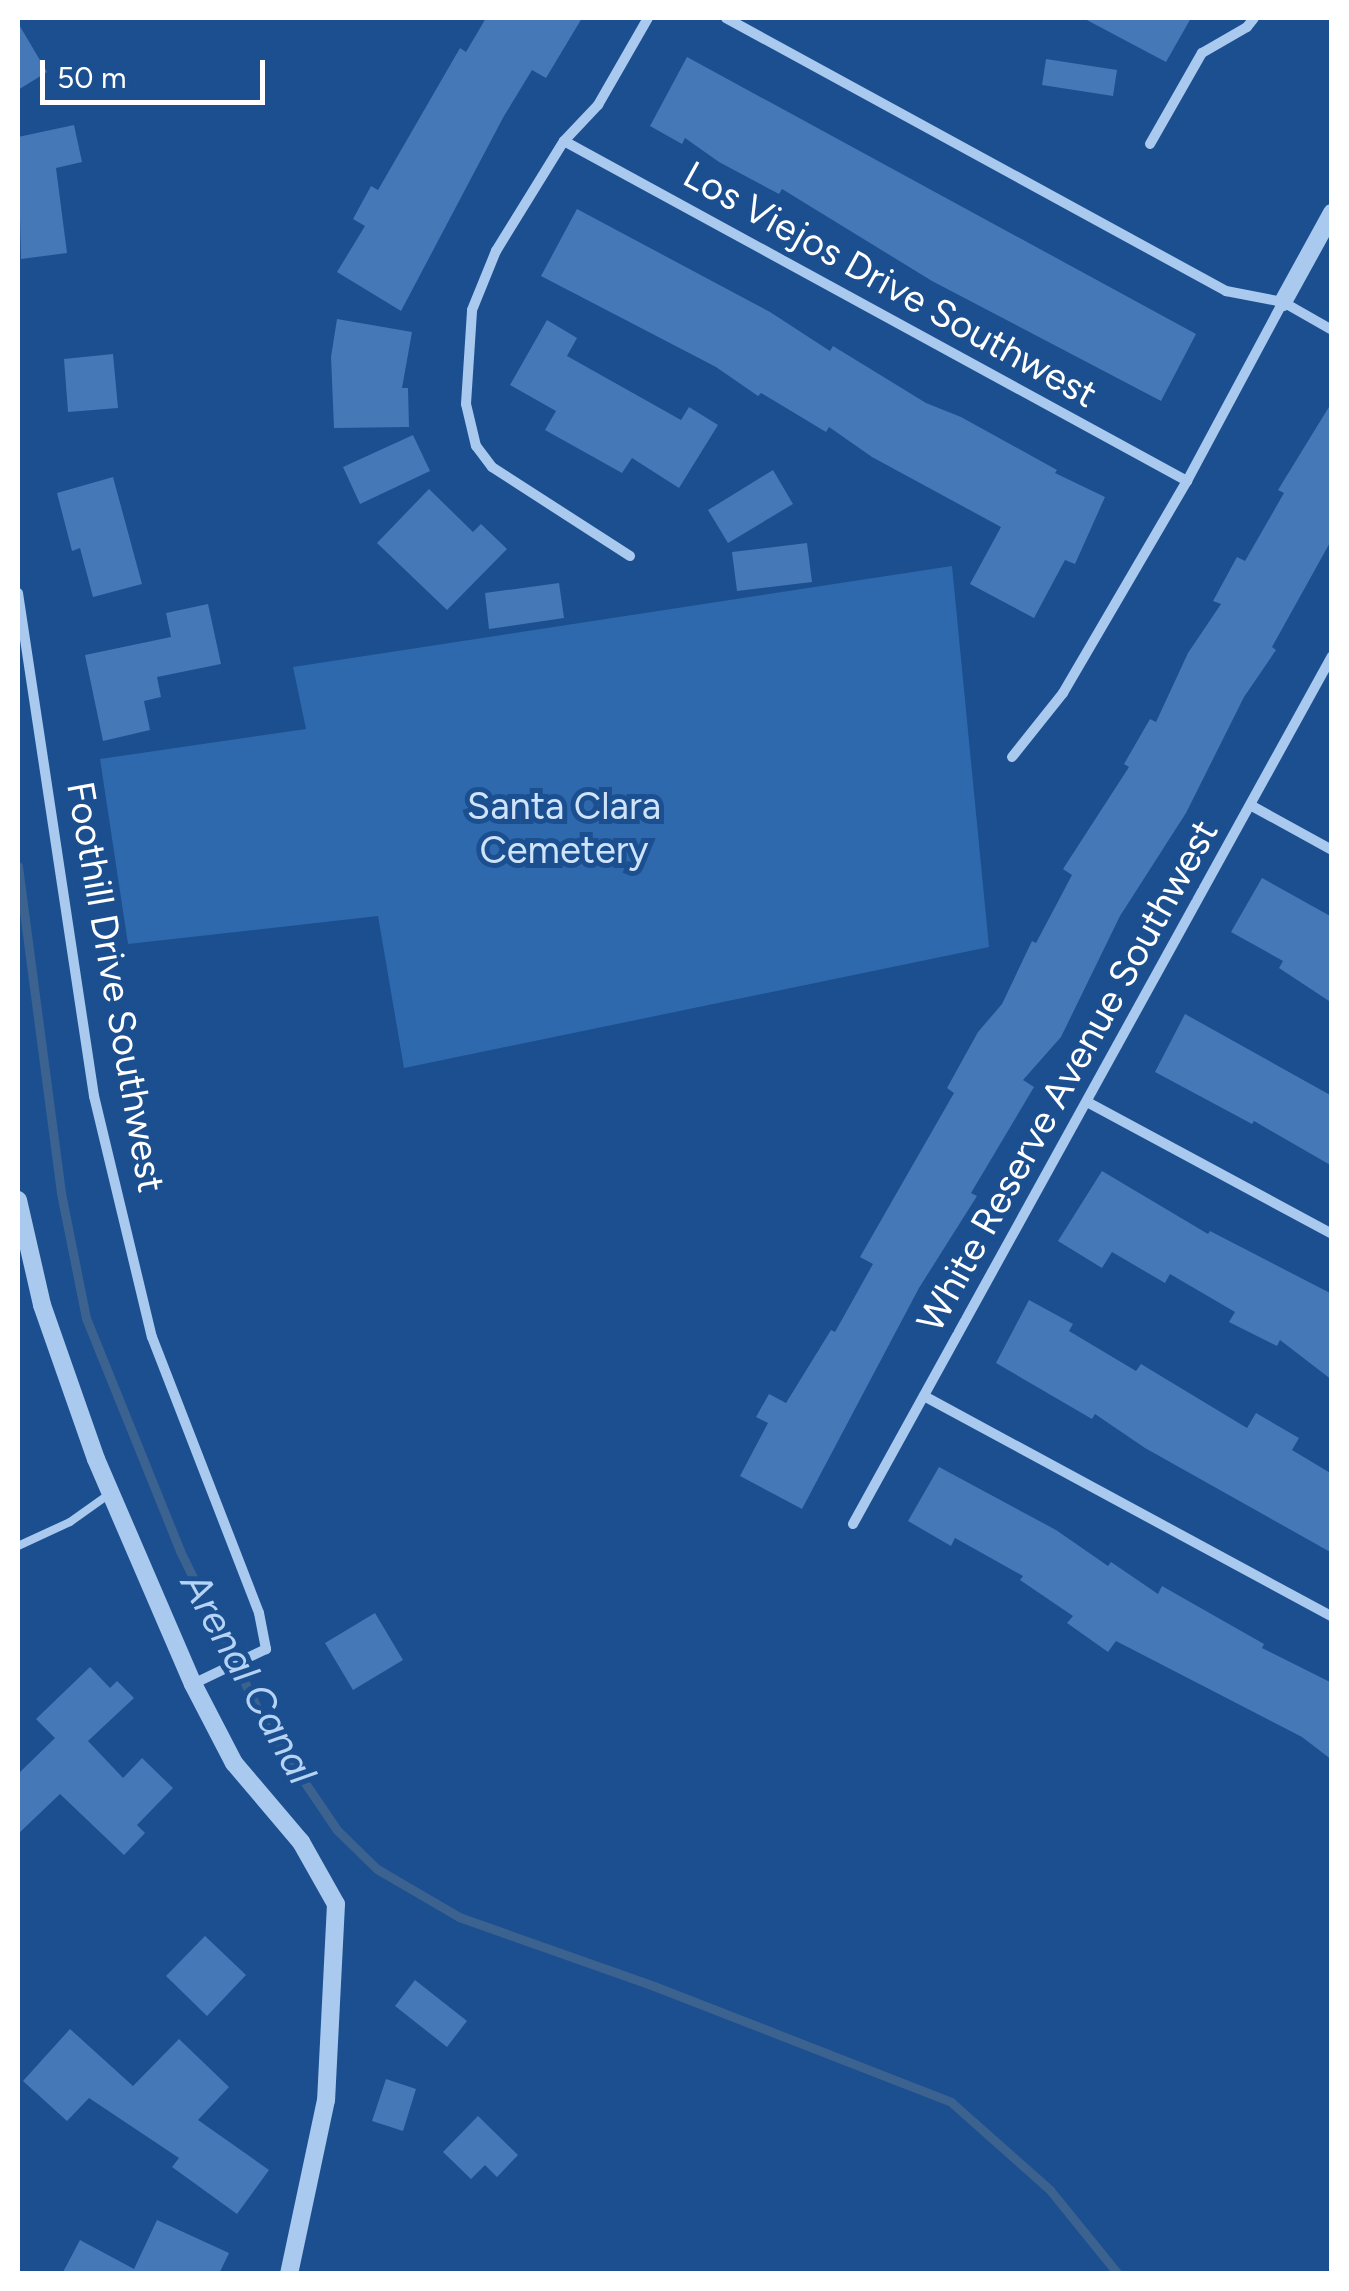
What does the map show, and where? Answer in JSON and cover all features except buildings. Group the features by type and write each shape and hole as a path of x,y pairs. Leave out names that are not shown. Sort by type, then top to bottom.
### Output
{"street":[{"path":"630,556 492,466 476,446 466,404 472,310 496,251 564,142 598,105 648,18"},
{"path":"726,18 1226,290 1284,302 1332,330"},
{"path":"1150,144 1202,53 1247,27 1254,18"},
{"name":"Los Viejos Drive Southwest","path":"564,142 1187,481"},
{"path":"1012,757 1063,693 1187,481 1332,213"},
{"name":"Foothill Drive Southwest","path":"18,593 94,1096 152,1337 259,1613 266,1650 200,1680"},
{"name":"White Reserve Avenue Southwest","path":"853,1524 1332,656"},
{"path":"1252,806 1332,850"},
{"path":"1088,1103 1332,1234"},
{"path":"18,1200 42,1305 111,1493 200,1680 234,1763 301,1842 336,1904 326,2100 289,2274"},
{"path":"924,1396 1332,1617"}],"lane":[{"path":"18,1546 70,1522 111,1493"}],"green space":[{"name":"Santa Clara Cemetery","path":"952,566 989,947 404,1068 378,916 128,944 100,759 306,729 293,667"}],"waterway":[{"name":"Arenal Canal","path":"18,866 61,1193 86,1318 180,1551 265,1724 337,1830 377,1869 459,1917 654,1986 951,2102 1050,2190 1118,2274"}]}
